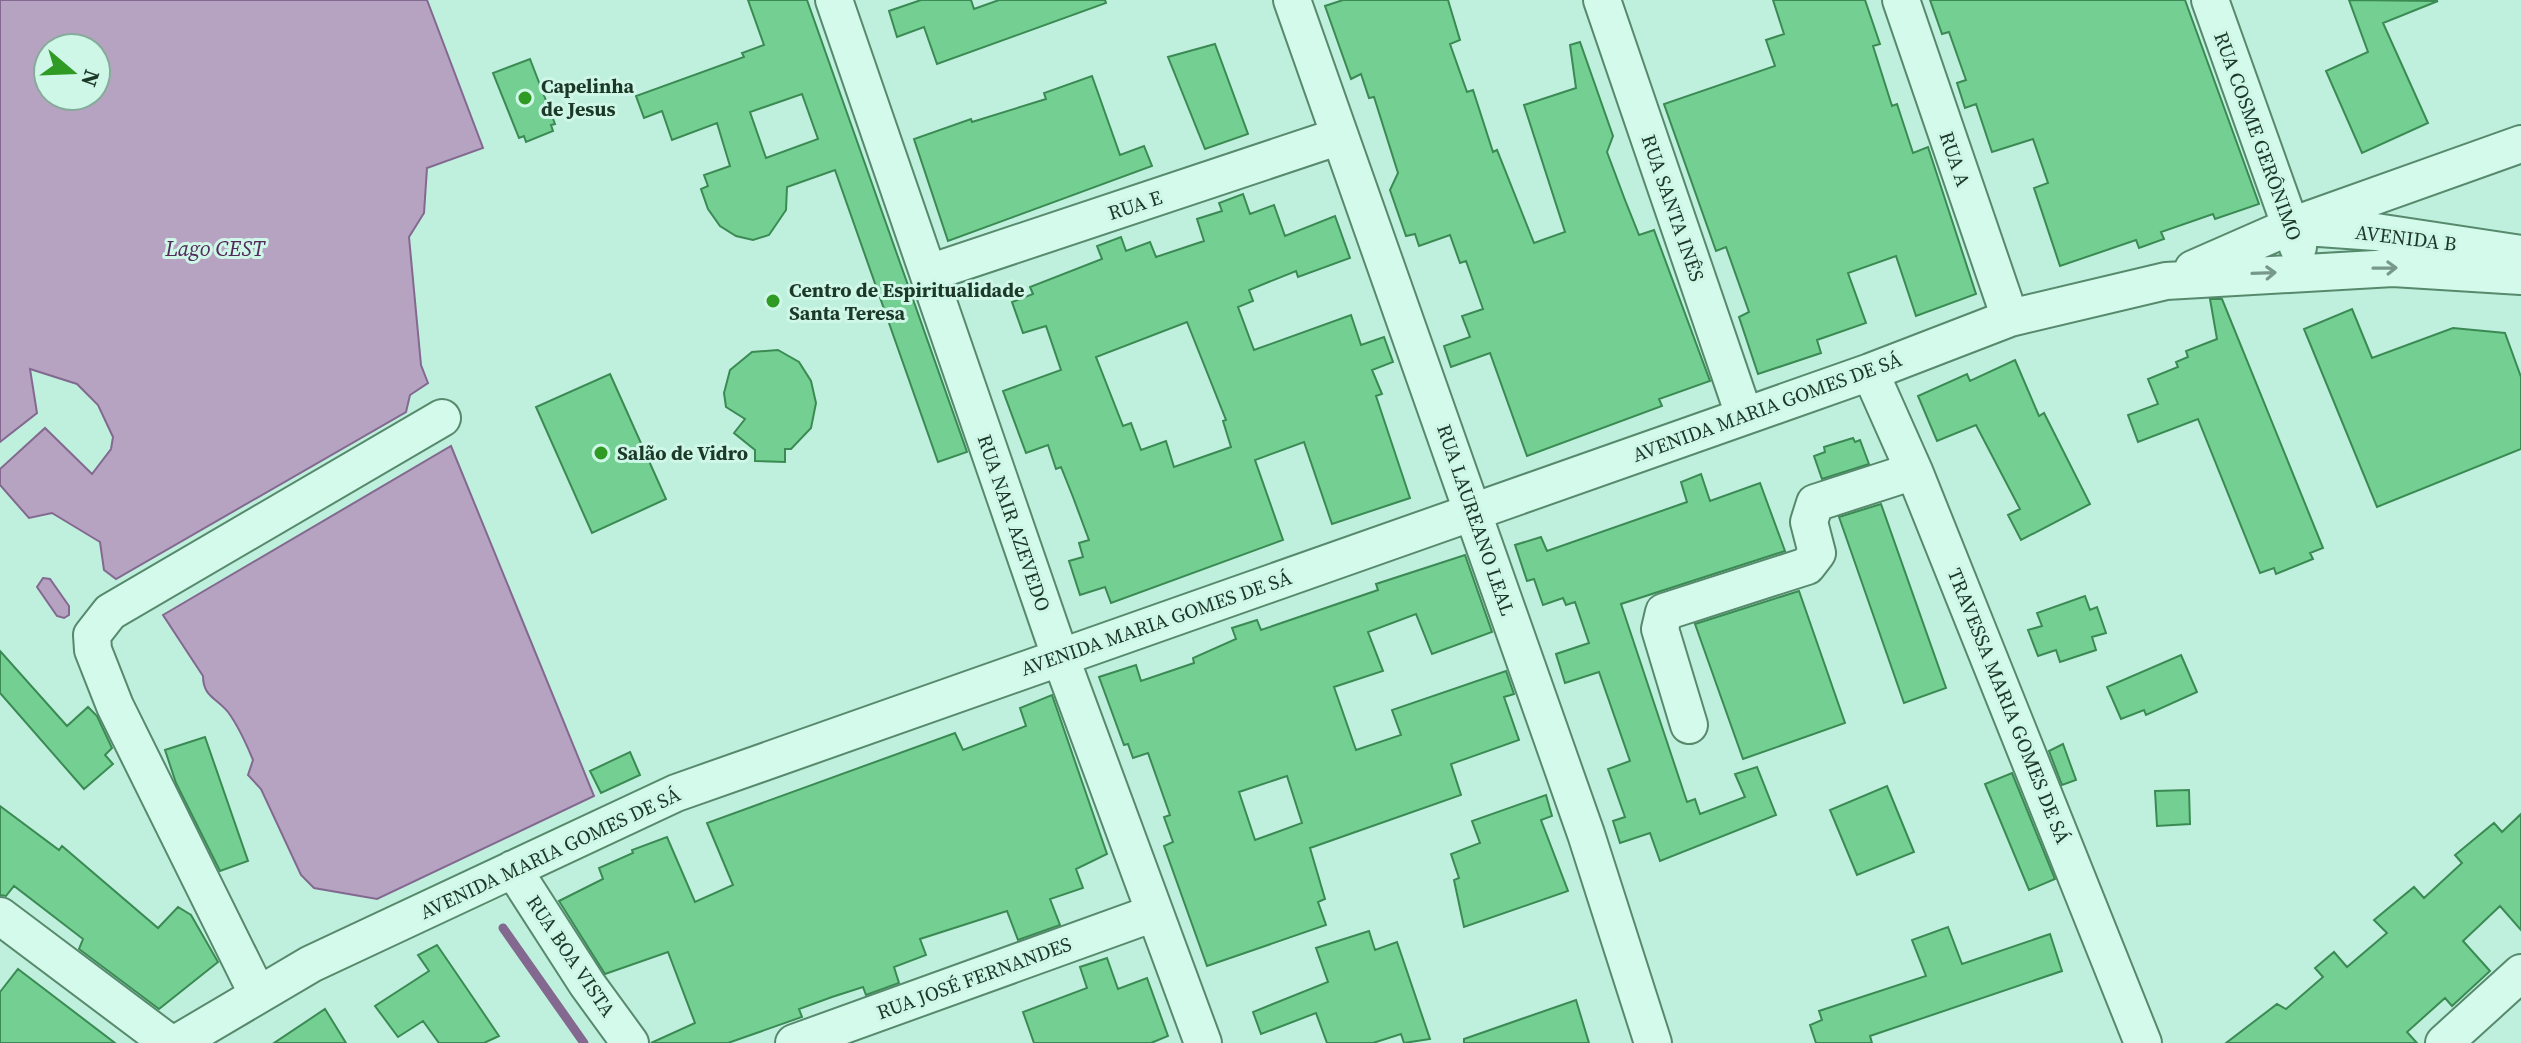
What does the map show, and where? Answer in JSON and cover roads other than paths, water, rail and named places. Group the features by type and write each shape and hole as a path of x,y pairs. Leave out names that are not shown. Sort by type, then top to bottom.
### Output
{"street":[{"name":"RUA NAIR AZEVEDO","path":"834,0 1060,656 1203,1043"},
{"name":"RUA LAUREANO LEAL","path":"1292,0 1586,834 1653,1043"},
{"name":"RUA SANTA INÊS","path":"1602,0 1744,415"},
{"name":"RUA A","path":"1901,0 2010,318"},
{"name":"RUA COSME GERÔNIMO","path":"2210,0 2307,271"},
{"name":"RUA E","path":"929,273 1340,136"},
{"name":"AVENIDA MARIA GOMES DE SÁ","path":"2166,281 2291,226 2521,144"},
{"name":"AVENIDA B","path":"2291,226 2376,232 2521,254"},
{"name":"AVENIDA B","path":"2307,271 2438,269 2521,276"},
{"path":"2438,269 2521,301"},
{"name":"AVENIDA MARIA GOMES DE SÁ","path":"177,1043 257,993 676,793 1870,372 2010,318 2166,281 2307,271"},
{"name":"TRAVESSA MARIA GOMES DE SÁ","path":"1870,372 1914,471 2143,1043"},
{"path":"257,993 115,706 93,650 92,635 110,612 442,418"},
{"path":"1689,725 1660,629 1664,612 1807,566 1814,561 1817,553 1809,522 1815,503 1914,471"},
{"name":"RUA BOA VISTA","path":"513,869 587,984 630,1043"},
{"name":"RUA JOSÉ FERNANDES","path":"794,1043 1154,913"},
{"path":"0,916 169,1043"},
{"path":"2444,1043 2521,973"}],"water":[{"name":"Lago CEST","path":"0,0 427,0 483,148 427,168 424,213 409,237 421,365 428,383 410,395 406,412 116,579 104,570 100,542 52,513 29,518 0,485 0,469 45,428 92,474 111,449 113,437 98,405 77,384 30,369 37,413 0,442"},
{"path":"451,446 594,796 377,899 314,888 301,875 261,789 248,775 253,760 239,729 228,712 205,689 203,676 163,615"},
{"path":"43,578 50,579 69,606 69,615 64,618 57,616 37,587"}],"waterway":[{"path":"503,928 584,1043"}],"place":[{"name":"Capelinha de Jesus","path":"525,98"},
{"name":"Centro de Espiritualidade Santa Teresa","path":"773,301"},
{"name":"Salão de Vidro","path":"601,453"}]}
